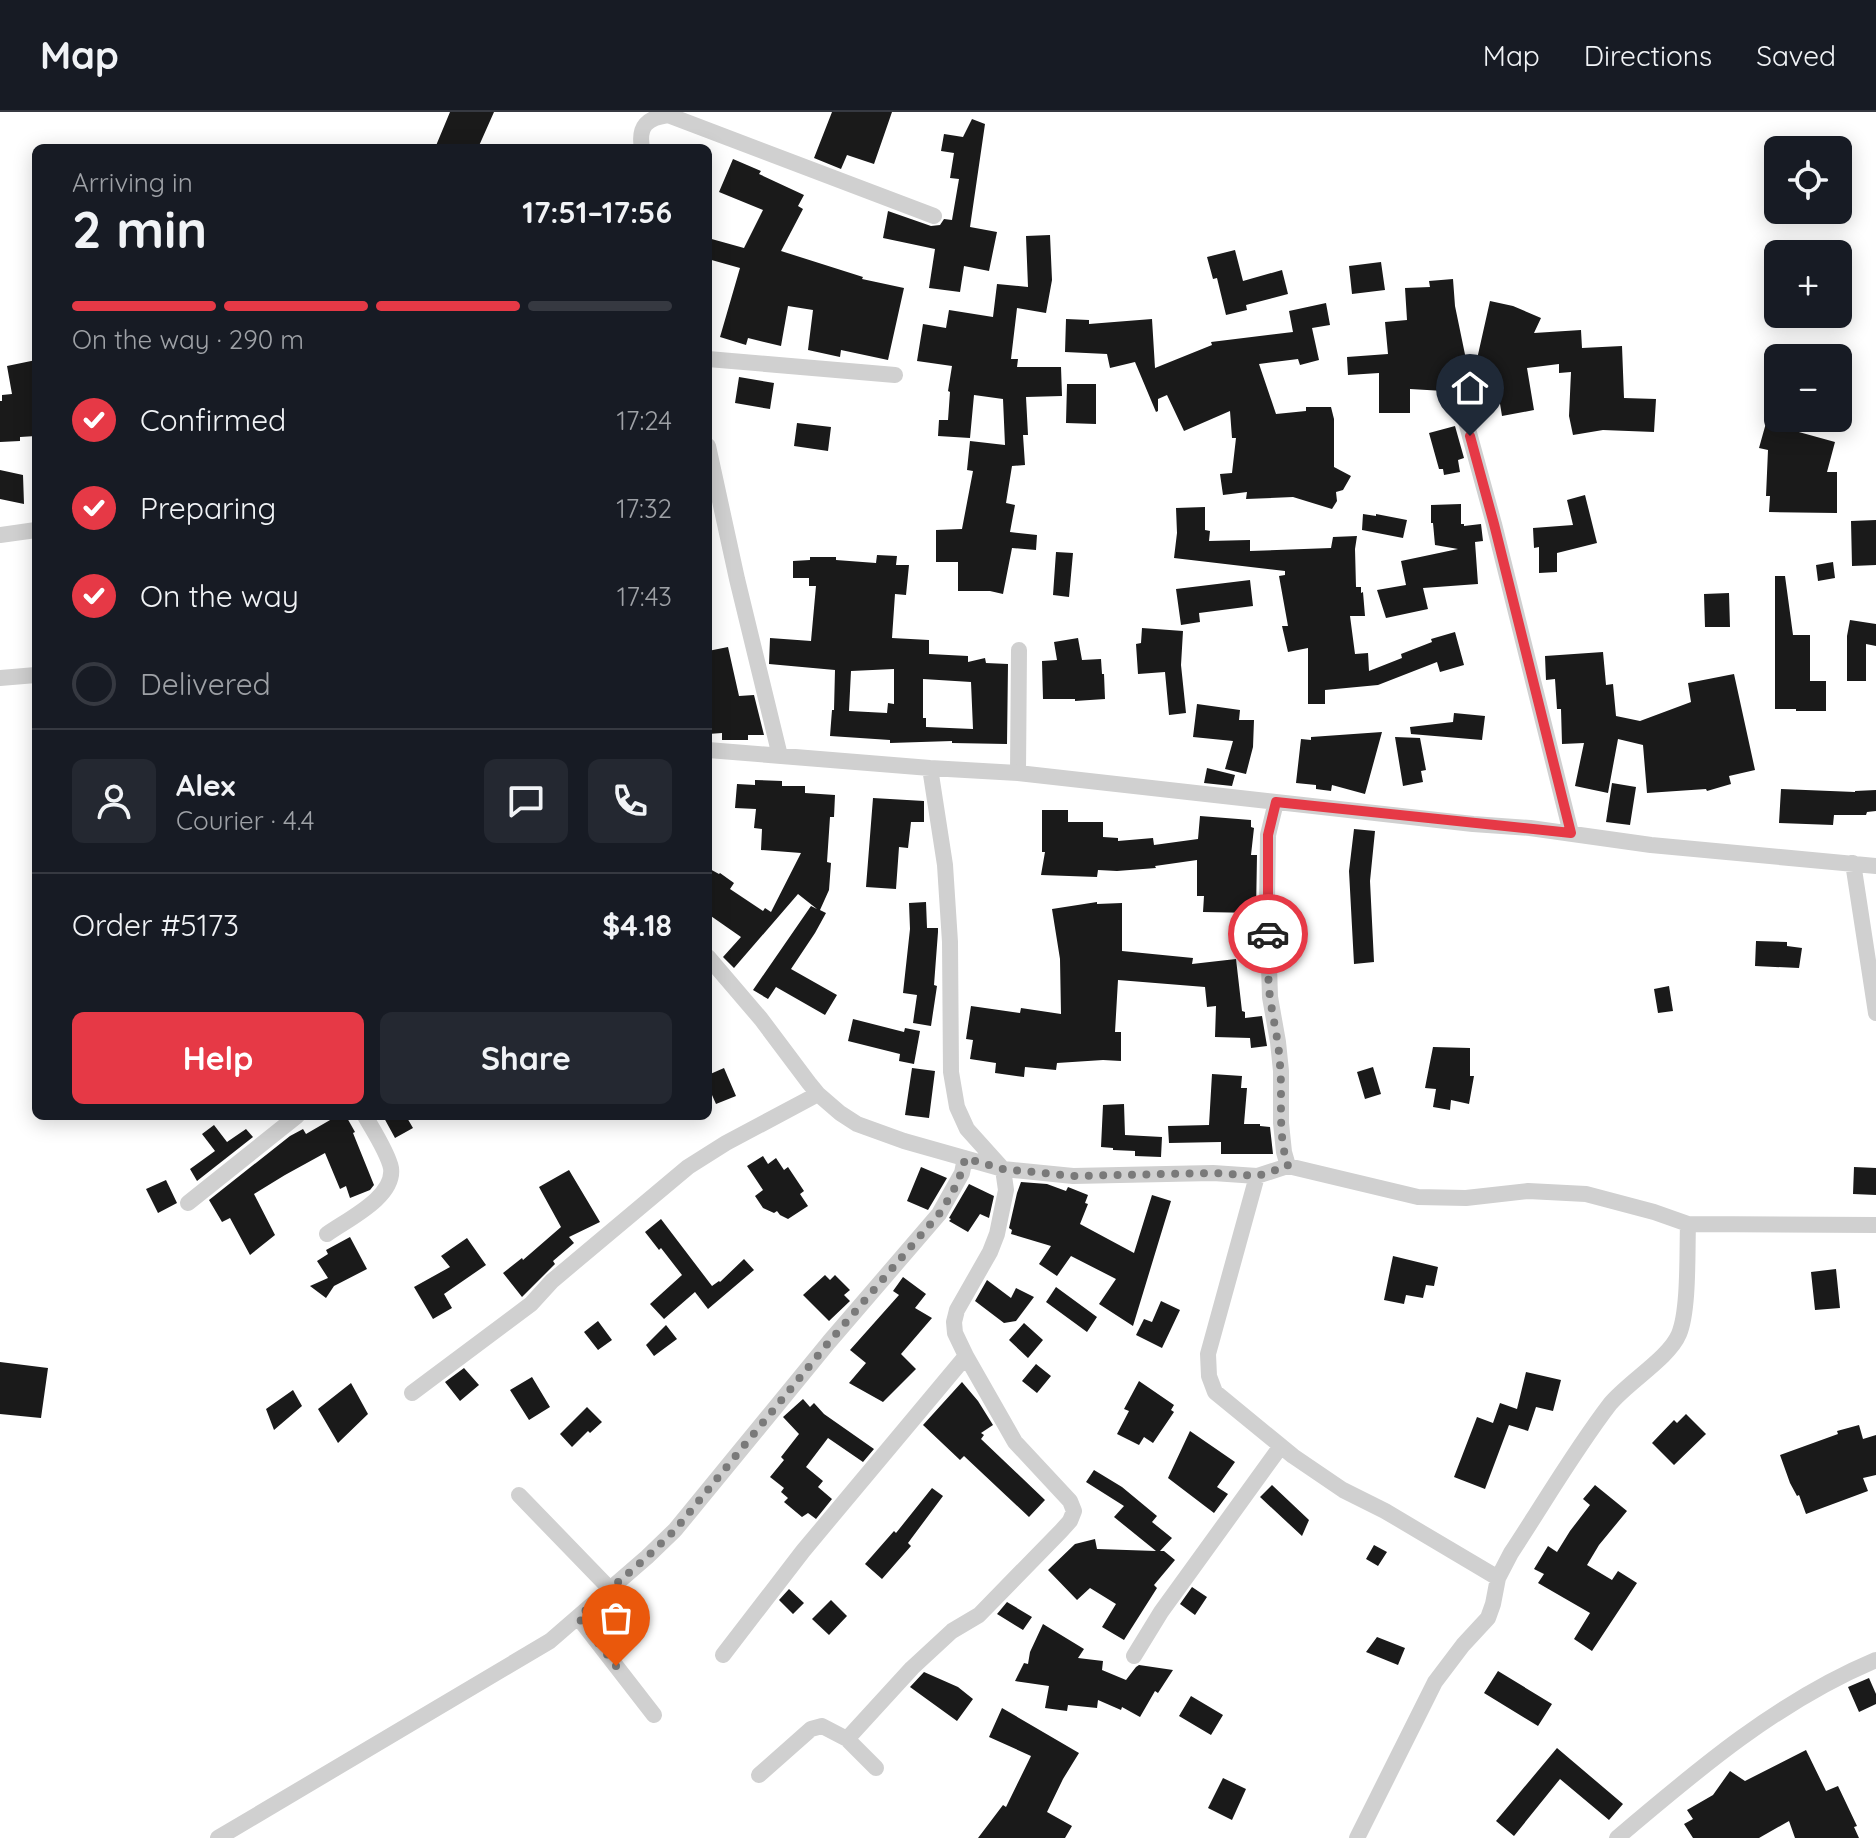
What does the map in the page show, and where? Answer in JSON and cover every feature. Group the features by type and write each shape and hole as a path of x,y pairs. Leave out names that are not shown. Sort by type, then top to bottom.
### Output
{"street":[{"path":"641,144 642,129 648,121 668,115 934,216"},
{"path":"712,359 895,375"},
{"path":"1454,378 1571,833"},
{"path":"712,464 780,756"},
{"path":"0,535 32,531"},
{"path":"1018,773 1019,650"},
{"path":"0,678 32,675"},
{"path":"712,750 1018,773 1571,833 1667,847 1876,866"},
{"path":"847,1739 920,1659 952,1631 979,1615 1061,1531 1074,1511 1070,1501 1015,1442 955,1333 957,1310 997,1234 1006,1190 1003,1169 967,1129 957,1107 951,1072 950,942 945,865 930,768"},
{"path":"1276,802 1268,835 1270,997 1278,1042 1281,1123 1288,1166"},
{"path":"1853,863 1876,1013"},
{"path":"712,962 761,1019 818,1094 840,1113 857,1124 904,1141 1003,1169 1073,1176 1213,1173 1257,1176 1288,1166 1418,1197 1466,1198 1528,1191 1586,1194 1688,1224 1876,1225"},
{"path":"412,1393 531,1304 552,1281 688,1167 818,1094"},
{"path":"188,1203 292,1120"},
{"path":"327,1234 382,1196 391,1181 391,1166 367,1120"},
{"path":"218,1838 550,1641 647,1557 675,1530 939,1214 962,1173 965,1158"},
{"path":"1257,1176 1208,1354 1209,1376 1215,1392 1281,1446 1343,1490 1385,1511 1498,1578"},
{"path":"1357,1838 1435,1682 1488,1618 1498,1578 1511,1553 1611,1403 1678,1338 1684,1320 1688,1224"},
{"path":"723,1655 803,1551 966,1356"},
{"path":"1134,1656 1161,1612 1281,1446"},
{"path":"519,1495 610,1589"},
{"path":"578,1617 654,1715"},
{"path":"1617,1838 1752,1729 1815,1689 1876,1660"},
{"path":"759,1775 811,1729 822,1726 847,1739 876,1768"}],"building":[{"path":"450,112 494,112 480,144 437,144"},
{"path":"832,112 892,112 874,164 847,155 841,169 814,158"},
{"path":"972,119 985,124 970,227 997,232 989,271 964,266 960,292 929,288 935,249 883,238 888,211 931,226 940,225 944,219 952,220 959,179 950,178 954,153 941,151 944,134 963,137"},
{"path":"733,159 761,171 759,174 804,195 798,206 803,209 781,251 862,279 904,288 888,360 841,350 840,357 808,350 813,310 788,306 781,346 748,338 746,345 720,337 740,268 712,260 712,239 744,248 763,210 719,192"},
{"path":"1050,235 1052,280 1046,313 1017,308 1011,359 1018,359 1017,367 1061,367 1062,396 1026,397 1028,435 1023,435 1025,465 1012,466 1006,503 1015,505 1010,532 1037,535 1036,550 1012,548 1003,594 958,591 958,562 936,562 936,530 962,529 973,471 967,470 970,441 1005,445 1003,399 974,395 970,438 938,436 939,420 948,420 952,366 917,361 923,324 946,328 949,310 993,317 997,284 1028,287 1026,236"},
{"path":"1235,250 1243,281 1282,270 1288,294 1246,305 1247,310 1226,315 1217,278 1213,279 1207,257"},
{"path":"1381,262 1385,290 1352,294 1349,266"},
{"path":"1453,279 1455,306 1468,369 1452,367 1447,370 1443,376 1444,391 1410,389 1410,413 1379,413 1379,373 1348,375 1347,357 1388,354 1385,322 1407,320 1405,288 1430,287 1429,281"},
{"path":"1490,301 1513,306 1541,318 1534,333 1581,330 1582,348 1622,346 1624,398 1656,399 1654,432 1603,430 1573,435 1569,416 1571,372 1559,373 1559,364 1527,368 1534,410 1502,416 1495,373 1491,374 1489,366 1475,368"},
{"path":"1326,303 1330,325 1312,328 1319,360 1300,365 1298,359 1259,364 1276,414 1306,411 1306,407 1331,407 1334,467 1351,476 1343,490 1336,492 1337,501 1332,509 1293,497 1246,499 1247,492 1223,495 1220,474 1232,473 1236,438 1232,438 1230,411 1184,431 1167,395 1158,399 1156,412 1135,362 1110,368 1107,354 1065,352 1066,319 1089,320 1089,324 1152,319 1155,368 1212,345 1211,342 1293,332 1289,311"},
{"path":"32,361 32,436 20,437 20,441 0,442 0,401 2,395 12,394 7,366"},
{"path":"739,377 774,383 770,409 735,403"},
{"path":"1067,384 1096,384 1096,424 1066,423"},
{"path":"797,423 831,427 828,451 794,446"},
{"path":"1455,426 1464,458 1458,460 1460,472 1444,475 1443,469 1439,469 1429,433"},
{"path":"1764,430 1799,432 1835,442 1827,472 1837,472 1837,513 1769,512 1770,496 1766,496 1768,450 1759,448"},
{"path":"0,470 23,475 24,504 0,499"},
{"path":"1585,495 1597,543 1557,553 1557,572 1539,573 1539,547 1534,548 1533,528 1573,525 1567,500"},
{"path":"1461,504 1461,524 1481,524 1483,541 1475,542 1478,584 1423,588 1428,609 1386,618 1377,590 1406,585 1401,561 1458,549 1435,545 1431,505"},
{"path":"1205,507 1205,530 1210,531 1209,541 1250,540 1250,551 1331,548 1333,537 1357,536 1356,587 1361,587 1363,592 1365,616 1350,616 1355,654 1368,653 1369,671 1402,658 1401,654 1432,642 1431,639 1455,632 1464,665 1440,672 1437,662 1378,685 1325,690 1325,704 1308,704 1308,648 1288,652 1282,626 1288,626 1279,576 1285,575 1285,571 1174,558 1176,508"},
{"path":"1363,514 1407,520 1403,538 1362,530"},
{"path":"1876,520 1876,565 1852,566 1851,521"},
{"path":"1056,552 1073,553 1069,597 1053,595"},
{"path":"877,555 897,556 896,565 909,565 906,595 895,594 892,638 929,640 929,654 968,656 968,662 985,658 986,663 1008,664 1007,744 952,741 890,743 890,740 830,736 835,670 769,664 770,638 811,641 816,586 809,586 809,578 793,578 793,561 810,560 810,557 836,557 836,560 876,563","holes":["894,669 894,704 888,703 887,713 849,711 851,671","923,679 971,682 973,729 926,727 926,718 923,718"]},
{"path":"1833,562 1835,578 1818,581 1816,565"},
{"path":"1775,576 1785,576 1793,635 1810,635 1810,681 1826,681 1826,711 1775,709"},
{"path":"1250,580 1253,606 1199,613 1200,622 1181,625 1176,589"},
{"path":"1729,593 1730,627 1705,627 1704,594"},
{"path":"1850,620 1876,624 1876,646 1866,644 1866,681 1847,681"},
{"path":"1142,628 1183,631 1181,665 1186,713 1169,715 1165,672 1138,674 1136,644 1141,643"},
{"path":"1078,638 1082,660 1101,659 1105,699 1043,699 1042,661 1057,660 1054,642"},
{"path":"728,647 739,696 754,695 764,735 748,735 748,740 722,740 722,733 712,734 712,650"},
{"path":"1603,652 1606,685 1613,684 1616,716 1640,721 1691,702 1688,683 1734,674 1755,770 1729,776 1731,784 1707,791 1647,793 1643,745 1618,739 1608,793 1575,786 1584,743 1562,744 1561,709 1557,709 1555,679 1546,680 1545,656"},
{"path":"1197,704 1240,710 1239,720 1254,720 1253,747 1246,774 1225,769 1233,741 1193,737"},
{"path":"1454,713 1485,716 1482,740 1411,734 1410,727 1453,722"},
{"path":"1382,732 1365,794 1332,785 1331,791 1316,789 1316,785 1296,783 1301,739"},
{"path":"1395,737 1420,738 1426,770 1421,771 1423,782 1403,786"},
{"path":"1207,768 1235,775 1232,786 1204,783"},
{"path":"755,780 782,781 782,786 805,786 805,793 835,795 827,862 831,863 829,890 820,910 826,913 791,969 837,995 825,1015 776,987 768,999 753,990 811,906 817,909 798,894 734,968 723,957 741,937 712,917 712,870 734,883 730,889 763,911 765,908 771,912 801,853 761,850 762,829 754,828 756,809 735,808 737,784 755,785"},
{"path":"1612,783 1636,787 1630,825 1606,822"},
{"path":"1781,789 1876,790 1876,811 1867,812 1866,815 1834,815 1833,825 1779,823"},
{"path":"873,798 924,801 924,822 911,822 908,848 899,847 896,889 866,887"},
{"path":"1042,810 1068,810 1068,822 1103,822 1103,837 1118,838 1118,841 1153,838 1154,845 1198,839 1200,816 1251,820 1251,827 1254,828 1251,855 1257,855 1256,913 1203,912 1204,896 1197,896 1197,860 1156,868 1098,870 1097,877 1041,875 1045,852 1042,852"},
{"path":"1354,829 1375,831 1370,881 1374,962 1354,964 1349,871"},
{"path":"926,902 927,928 938,928 934,985 937,986 931,1026 913,1023 917,995 903,993 910,929 909,903"},
{"path":"1097,902 1122,903 1122,951 1193,958 1192,964 1236,959 1242,1011 1245,1018 1262,1016 1267,1046 1251,1048 1250,1038 1215,1037 1216,1006 1207,1007 1205,987 1118,980 1115,1032 1121,1032 1121,1061 1057,1063 1056,1070 1025,1067 1024,1077 995,1073 996,1063 970,1059 973,1040 966,1039 971,1006 1020,1013 1021,1008 1061,1014 1060,959 1052,909"},
{"path":"1756,941 1787,942 1787,946 1802,948 1799,968 1755,966"},
{"path":"1669,986 1673,1011 1658,1013 1654,989"},
{"path":"853,1019 904,1032 905,1028 920,1031 914,1064 899,1061 900,1054 848,1041"},
{"path":"1433,1047 1470,1048 1470,1076 1474,1076 1469,1104 1451,1100 1450,1110 1433,1107 1436,1089 1425,1088"},
{"path":"1373,1067 1381,1094 1365,1099 1357,1072"},
{"path":"724,1068 736,1096 716,1104 712,1095 712,1073"},
{"path":"912,1068 935,1071 929,1118 905,1115"},
{"path":"1212,1074 1242,1076 1241,1088 1247,1088 1244,1124 1270,1127 1273,1154 1221,1154 1221,1142 1169,1143 1168,1126 1209,1125"},
{"path":"1124,1104 1125,1135 1162,1137 1161,1157 1135,1156 1135,1151 1101,1147 1103,1105"},
{"path":"330,1120 348,1120 374,1185 370,1190 350,1198 346,1186 340,1189 325,1153 285,1175 254,1194 275,1235 250,1255 230,1218 222,1222 209,1200 290,1136 303,1129 306,1134"},
{"path":"385,1120 408,1120 413,1128 395,1138"},
{"path":"214,1125 227,1142 246,1129 253,1137 197,1181 190,1169 215,1151 202,1134"},
{"path":"763,1156 768,1164 776,1158 784,1170 788,1167 804,1191 800,1194 808,1206 788,1219 777,1211 774,1213 763,1208 755,1196 763,1190 747,1166"},
{"path":"921,1167 947,1178 928,1210 907,1201"},
{"path":"1854,1167 1876,1168 1876,1195 1853,1194"},
{"path":"569,1170 600,1222 569,1237 574,1243 553,1261 555,1264 522,1297 503,1273 561,1227 539,1187"},
{"path":"166,1180 177,1203 158,1213 146,1189"},
{"path":"1021,1182 1047,1184 1066,1191 1068,1187 1088,1195 1080,1224 1134,1253 1152,1195 1171,1201 1133,1326 1099,1304 1116,1279 1071,1256 1057,1276 1039,1264 1051,1246 1011,1234 1009,1228"},
{"path":"969,1184 994,1196 989,1218 980,1214 968,1232 949,1221 949,1218"},
{"path":"661,1219 712,1286 744,1259 754,1270 708,1309 695,1292 664,1319 650,1304 682,1275 645,1232"},
{"path":"350,1237 367,1269 334,1286 326,1298 310,1286 328,1278 317,1261 328,1254 326,1250"},
{"path":"467,1238 486,1265 444,1294 452,1308 433,1319 414,1287 450,1267 441,1256"},
{"path":"1393,1256 1438,1267 1434,1286 1426,1285 1423,1298 1406,1295 1404,1304 1384,1300"},
{"path":"1836,1269 1840,1308 1815,1310 1811,1272"},
{"path":"825,1275 830,1280 835,1275 850,1290 844,1295 850,1301 829,1321 803,1295"},
{"path":"903,1277 926,1294 915,1308 932,1318 901,1354 916,1369 883,1402 849,1383 866,1363 850,1350 899,1295 893,1291"},
{"path":"987,1280 1011,1298 1016,1288 1034,1297 1016,1321 1004,1323 975,1301"},
{"path":"1056,1287 1097,1317 1087,1332 1046,1302"},
{"path":"1161,1301 1180,1310 1162,1348 1136,1335 1144,1319 1152,1322"},
{"path":"598,1321 612,1340 598,1350 584,1332"},
{"path":"1024,1323 1043,1340 1028,1358 1009,1340"},
{"path":"666,1325 677,1339 654,1356 646,1345"},
{"path":"0,1362 48,1368 41,1418 0,1414"},
{"path":"1036,1364 1051,1376 1037,1393 1022,1381"},
{"path":"464,1368 479,1385 460,1401 445,1382"},
{"path":"1526,1372 1561,1380 1553,1411 1536,1407 1528,1431 1509,1425 1485,1489 1454,1477 1477,1417 1493,1423 1500,1403 1517,1409"},
{"path":"532,1377 550,1407 529,1420 510,1390"},
{"path":"1139,1381 1174,1405 1171,1410 1174,1412 1153,1443 1144,1437 1139,1445 1117,1434 1129,1411 1124,1409"},
{"path":"962,1382 993,1425 981,1433 984,1435 981,1439 1045,1500 1029,1517 964,1456 960,1460 923,1425"},
{"path":"351,1383 368,1414 338,1443 318,1409"},
{"path":"293,1390 302,1406 274,1430 266,1409"},
{"path":"803,1399 810,1407 814,1403 824,1414 874,1449 863,1462 828,1438 806,1467 823,1481 818,1487 832,1499 816,1519 808,1513 802,1517 784,1502 788,1498 781,1492 784,1488 770,1477 799,1434 783,1417"},
{"path":"587,1407 602,1422 572,1447 560,1434"},
{"path":"1686,1414 1706,1434 1674,1465 1652,1443 1674,1420 1677,1423"},
{"path":"1859,1425 1863,1439 1876,1435 1876,1475 1863,1478 1868,1491 1806,1514 1780,1455"},
{"path":"1190,1431 1235,1462 1217,1487 1228,1494 1214,1513 1168,1478"},
{"path":"1094,1470 1122,1487 1157,1516 1152,1522 1172,1538 1160,1551 1175,1560 1154,1585 1157,1588 1124,1640 1102,1627 1116,1604 1090,1588 1077,1600 1048,1570 1075,1544 1095,1539 1097,1549 1156,1551 1114,1517 1124,1506 1086,1482"},
{"path":"1272,1485 1309,1520 1302,1536 1260,1497"},
{"path":"1595,1485 1627,1511 1587,1565 1612,1580 1618,1571 1637,1583 1592,1651 1574,1639 1590,1613 1538,1583 1544,1574 1534,1569 1548,1546 1557,1552 1590,1505 1583,1499"},
{"path":"932,1488 943,1496 908,1543 911,1546 882,1579 865,1564 894,1531 896,1533"},
{"path":"1374,1545 1387,1552 1378,1566 1366,1559"},
{"path":"1192,1587 1207,1597 1195,1615 1180,1604"},
{"path":"789,1589 804,1603 793,1614 779,1600"},
{"path":"831,1600 847,1616 829,1635 812,1619"},
{"path":"1007,1602 1032,1617 1023,1630 997,1614"},
{"path":"1043,1624 1084,1649 1078,1658 1103,1661 1102,1670 1126,1680 1139,1665 1173,1670 1158,1693 1155,1691 1140,1717 1122,1707 1121,1710 1098,1700 1097,1708 1068,1705 1067,1711 1045,1708 1049,1686 1015,1681 1024,1663 1028,1664"},
{"path":"1377,1637 1405,1648 1398,1665 1366,1652"},
{"path":"1498,1671 1552,1704 1538,1726 1484,1693"},
{"path":"924,1672 958,1687 973,1699 957,1721 910,1687"},
{"path":"1869,1678 1876,1694 1876,1704 1859,1712 1848,1687"},
{"path":"1191,1696 1223,1715 1211,1735 1179,1716"},
{"path":"1002,1708 1079,1753 1047,1812 1072,1826 1065,1838 978,1838 1003,1805 1006,1807 1031,1756 989,1737"},
{"path":"1557,1748 1623,1804 1609,1820 1560,1779 1514,1836 1496,1821"},
{"path":"1806,1750 1826,1791 1838,1786 1857,1826 1854,1827 1859,1838 1795,1838 1789,1821 1759,1838 1693,1838 1684,1824 1693,1819 1687,1810 1713,1795 1730,1771 1745,1781"},
{"path":"1223,1778 1246,1789 1232,1820 1208,1808"}],"way so far":[{"path":"616,1666 578,1617 675,1530 939,1214 962,1173 965,1158 1003,1169 1073,1176 1213,1173 1257,1176 1288,1166 1281,1123 1278,1042 1270,997 1268,934"}],"route":[{"path":"1268,934 1268,835 1276,802 1571,833 1470,436"}]}
